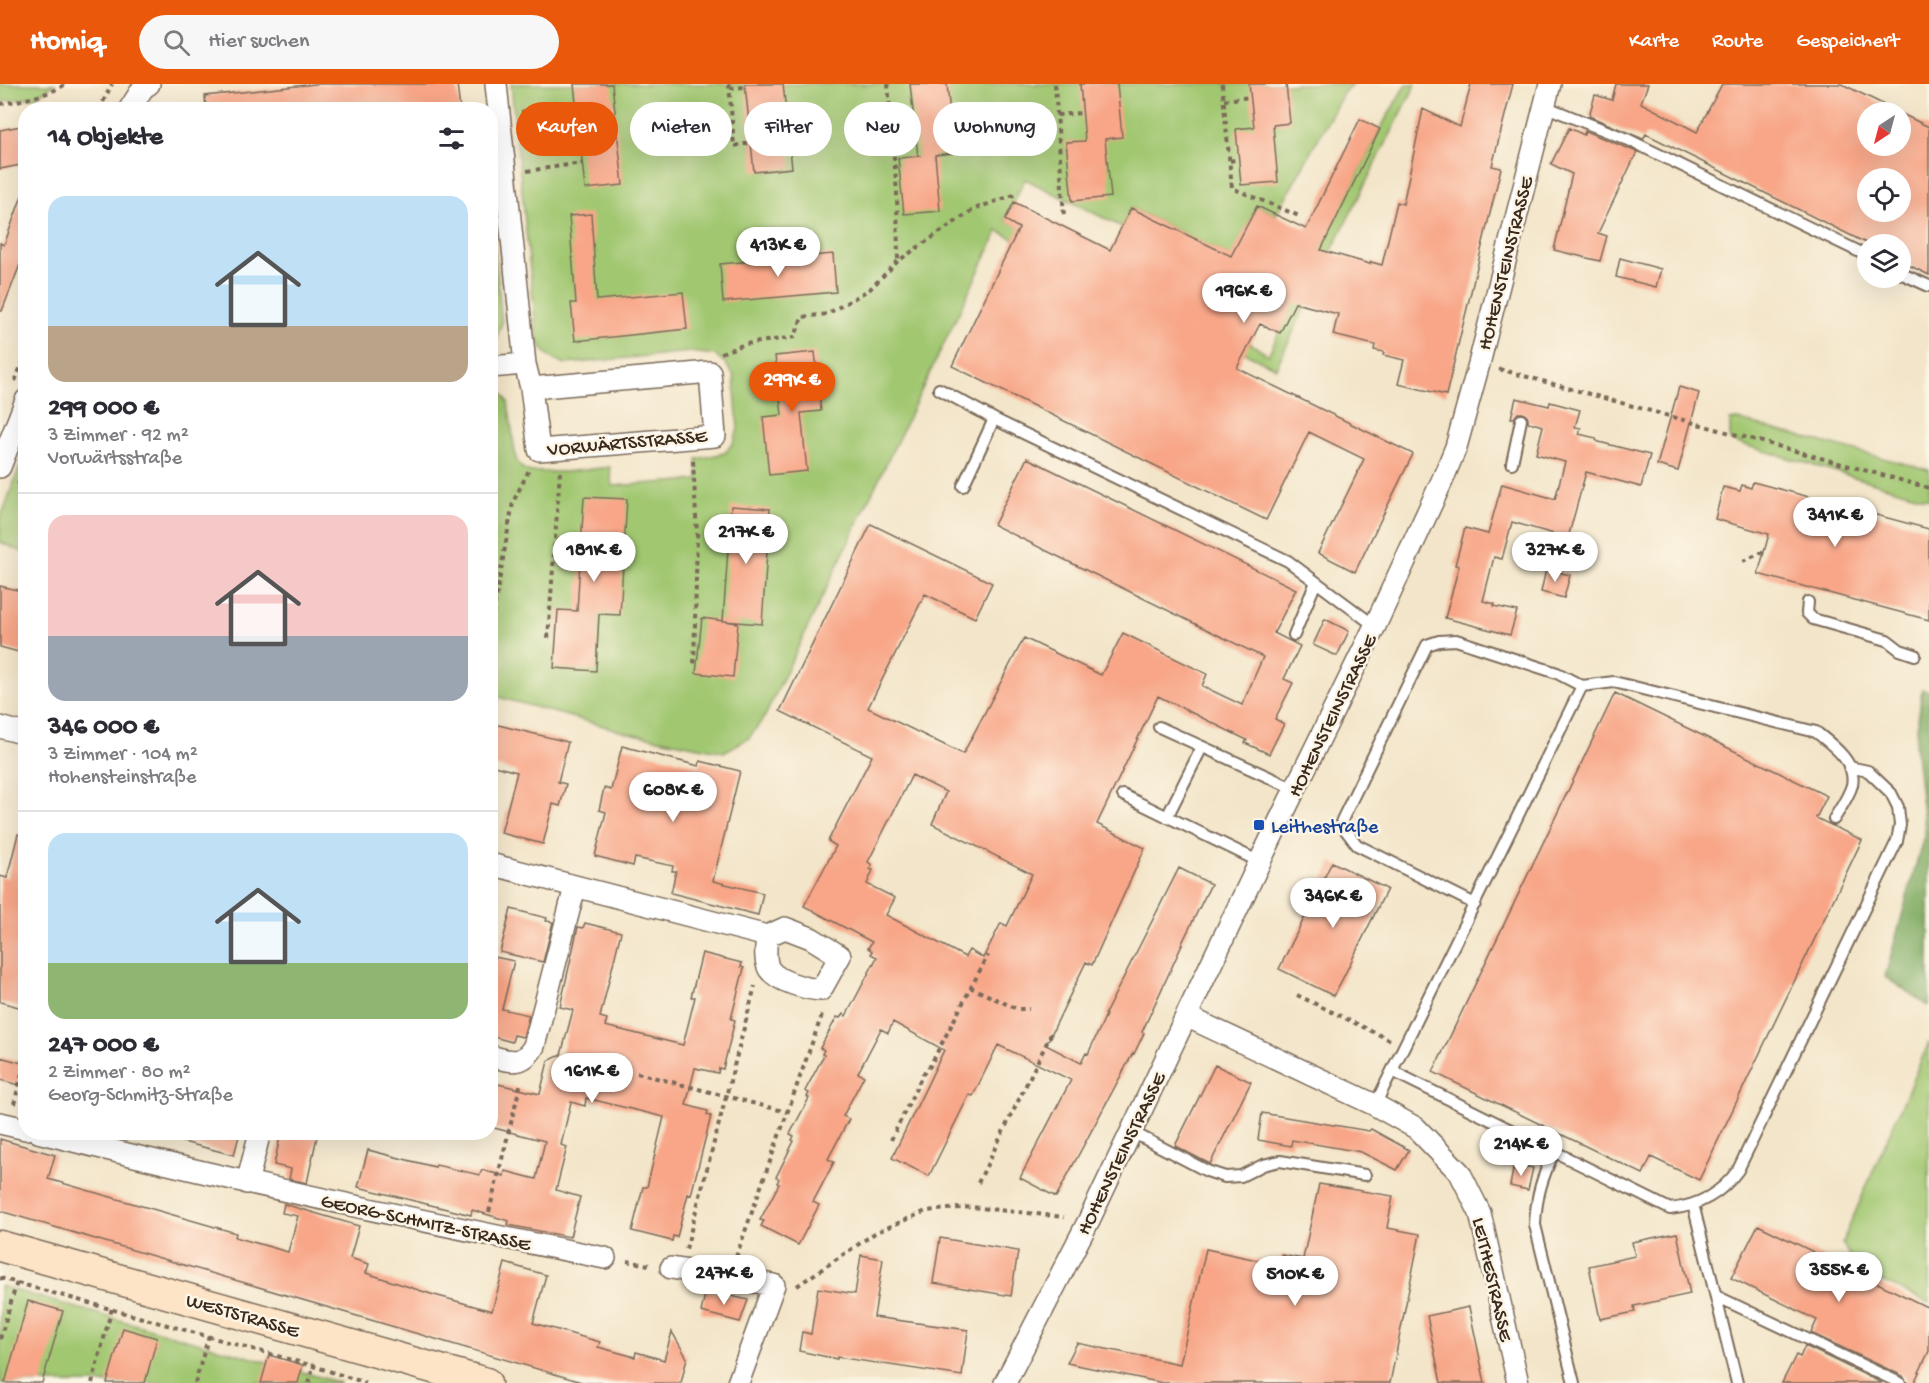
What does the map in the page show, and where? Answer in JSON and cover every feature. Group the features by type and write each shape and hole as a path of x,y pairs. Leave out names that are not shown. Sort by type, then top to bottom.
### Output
{"street":[{"path":"134,102 143,88 149,84"},
{"name":"VORWÄRTSSTRASSE","path":"496,84 498,102"},
{"name":"HOHENSTEINSTRASSE","path":"1005,1383 1089,1220 1375,626 1442,481 1456,447 1479,363 1550,84"},
{"name":"VORWÄRTSSTRASSE","path":"498,104 525,364 531,388 539,450 715,436 710,372"},
{"path":"498,366 525,364"},
{"path":"531,388 710,372"},
{"path":"0,467 18,421"},
{"path":"0,727 18,732"},
{"path":"498,866 766,936 785,928 811,938 840,956 821,990 803,988 784,980 769,969 766,957 766,936"},
{"path":"498,1058 513,1062 520,1060 530,1053 534,1046 575,887"},
{"name":"LEITHESTRASSE","path":"1186,1016 1375,1105 1416,1128 1460,1173 1480,1213 1518,1383"},
{"name":"GEORG-SCHMITZ-STRASSE","path":"69,1140 157,1163 605,1258"},
{"path":"248,1183 258,1140"},
{"name":"WESTSTRASSE","path":"13,1249 486,1383"},
{"path":"676,1269 774,1285 738,1383"}],"lane":[{"path":"1544,106 1629,140 1857,251"},
{"path":"1911,278 1929,286"},
{"path":"939,389 994,419 1287,561 1375,626"},
{"path":"963,486 994,419"},
{"path":"1512,463 1521,420"},
{"path":"1294,635 1316,582"},
{"path":"1808,602 1807,613 1813,620 1887,640 1900,650 1915,655"},
{"path":"1474,904 1357,845 1344,828 1342,820 1426,645 1439,641 1456,640 1557,673 1582,686 1614,682 1816,732 1838,750 1849,766 1852,776 1852,786 1834,819"},
{"path":"1375,1105 1582,686"},
{"path":"1159,727 1295,789"},
{"path":"1167,817 1202,747"},
{"path":"1392,1071 1670,1209 1705,1200 1716,1193 1728,1184 1738,1170 1897,841 1900,825 1898,807 1891,793 1868,771 1849,766"},
{"path":"1123,795 1260,862"},
{"path":"1130,1131 1207,1171 1225,1177 1241,1176 1263,1165 1280,1161 1365,1175"},
{"path":"1554,1152 1539,1186 1535,1225 1574,1383"},
{"path":"1693,1204 1737,1383"},
{"path":"1716,1296 1900,1383"}],"path":[{"path":"0,104 55,91 66,84"},
{"path":"103,102 112,84"},
{"path":"888,84 890,102"},
{"path":"1055,84 1064,217"},
{"path":"1222,84 1232,188 1299,216"},
{"path":"744,144 734,146 729,86 746,87"},
{"path":"1224,100 1250,97"},
{"path":"499,114 516,112"},
{"path":"1058,115 1082,113"},
{"path":"895,156 899,193 898,261"},
{"path":"1230,161 1239,159"},
{"path":"504,174 582,163"},
{"path":"710,372 718,354 745,344 795,337 802,317 827,314 870,288 898,261 974,208 1017,194"},
{"path":"1479,363 1929,488"},
{"path":"692,438 697,534 694,667"},
{"path":"548,638 562,448"},
{"path":"498,587 513,502 539,450"},
{"path":"1743,561 1763,552"},
{"path":"891,1140 923,1074 930,1066 988,955"},
{"path":"605,1258 676,1269 756,981 769,969"},
{"path":"970,987 1017,1010 1029,1010"},
{"path":"729,1278 825,1005 821,990"},
{"path":"1297,995 1404,1047"},
{"path":"978,1183 1053,1030"},
{"path":"484,1234 521,1079 520,1060"},
{"path":"637,1073 787,1112"},
{"path":"11,1126 18,1094"},
{"path":"774,1285 794,1287 875,1233 926,1211 971,1206 1089,1220"},
{"path":"0,1339 17,1282 13,1249"},
{"path":"0,1278 313,1365 366,1383"},
{"path":"92,1383 121,1280"},
{"path":"195,1383 217,1307"}],"green space":[{"path":"0,84 55,84 35,97 0,102"},
{"path":"511,84 1352,84 1344,92 1276,215 1257,206 1232,257 1131,208 1122,227 1025,179 1005,220 1250,343 1268,355 1380,129 1406,84 1416,84 1339,236 1276,368 998,231 765,716 749,738 724,752 629,733 498,697 498,391 503,394 508,402 516,460 522,468 530,472 565,472 610,467 612,486 698,480 697,459 725,453 733,443 738,429 734,376 726,364 715,355 690,352 566,364 552,358 537,339 518,156 618,156 618,102 516,102 516,133"},
{"path":"498,284 502,323 498,333"},
{"path":"1730,420 1738,420 1929,470 1929,499 1730,441"},
{"path":"18,472 18,550 0,542 0,520"},
{"path":"1922,689 1929,691 1929,1006 1885,977 1925,832 1915,744"},
{"path":"1929,1042 1929,1303 1858,1270 1842,1243"},
{"path":"0,1286 341,1383 0,1383"}],"building":[{"path":"315,84 457,84 459,102 205,102 205,96"},
{"path":"574,84 612,84 614,102 576,102"},
{"path":"745,84 783,84 785,102 747,102"},
{"path":"910,84 947,84 949,102 933,102 933,156 935,156 940,211 904,214 898,158 921,156 921,102 912,102"},
{"path":"1080,84 1117,84 1122,137 1105,139 1111,197 1072,201 1066,142 1085,141"},
{"path":"1249,84 1286,84 1290,123 1273,125 1278,182 1241,185 1236,129 1254,127"},
{"path":"1471,84 1513,84 1492,166 1501,168 1446,395 1398,384 1404,360 1383,355 1384,352 1374,350 1375,345 1333,335 1338,314 1295,303 1280,333 1260,324 1237,368 1413,454 1355,572 1318,553 1364,459 1309,432 1266,520 952,366 1019,228 1005,220 1014,202 1110,250 1131,208 1231,256 1257,206 1306,229 1360,119 1380,129 1321,250 1370,264 1371,262 1382,265 1397,202 1403,204 1423,109 1460,127"},
{"path":"1616,84 1648,84 1641,103 1697,132 1722,84 1842,84 1879,102 1857,102 1857,156 1911,156 1911,118 1929,127 1929,275 1911,266 1911,234 1857,234 1857,239 1646,134 1643,139 1589,116 1595,95 1612,100"},
{"path":"18,127 18,166 0,169 0,130"},
{"path":"1569,128 1584,135 1585,131 1637,152 1598,233 1607,236 1600,261 1554,250 1572,174 1551,164"},
{"path":"618,139 623,185 585,189 582,156 618,156"},
{"path":"752,156 791,156 792,168 754,172"},
{"path":"18,207 18,270 2,311 0,311 0,243 4,245"},
{"path":"591,214 597,300 683,292 687,329 575,341 571,303 576,303 569,216"},
{"path":"833,254 836,292 723,302 720,264"},
{"path":"1620,258 1661,269 1656,287 1616,277"},
{"path":"815,352 821,411 801,413 807,471 769,475 763,417 782,415 775,356"},
{"path":"1679,387 1699,393 1678,471 1657,465"},
{"path":"1516,398 1549,406 1550,402 1580,410 1575,427 1581,428 1579,434 1596,438 1599,442 1650,455 1641,487 1586,472 1568,538 1512,522 1502,559 1494,557 1483,601 1517,611 1510,635 1445,618 1459,566 1455,565 1465,528 1488,534 1502,484 1555,499 1565,462 1536,454 1543,426 1528,422 1528,417 1523,413 1518,413 1511,418"},
{"path":"1027,458 1296,589 1274,633 1300,646 1284,679 1293,683 1275,719 1284,724 1269,754 1245,743 1247,740 1158,696 1097,824 1145,848 1092,965 1086,962 1046,1045 1081,1063 1086,1053 1088,1054 1105,1014 1179,868 1211,884 1181,945 1134,1054 1056,1197 1020,1178 1071,1080 998,1045 973,1096 969,1095 929,1176 892,1158 944,1050 893,1022 888,1033 881,1029 858,1073 864,1076 843,1116 849,1119 828,1159 834,1162 813,1202 819,1205 798,1245 761,1226 764,1221 760,1220 779,1184 777,1183 779,1179 776,1177 794,1141 792,1140 794,1136 790,1134 809,1098 807,1097 809,1093 805,1091 824,1055 822,1054 824,1050 820,1048 837,1017 840,1018 843,1014 846,1016 877,957 871,954 872,951 868,948 872,942 804,906 836,846 828,841 872,756 780,711 871,524 992,583 975,618 925,594 868,708 963,754 1024,638 1101,675 1123,633 1207,674 1202,686 1242,705 1263,657 994,525","holes":["912,775 946,792 932,824 1032,874 1007,926 1001,923 983,958 969,950 965,957 886,915 895,898 867,884 873,870 870,869 872,865 868,862"]},
{"path":"1753,482 1929,529 1929,620 1758,574 1769,534 1715,519 1723,487 1740,491 1742,485 1751,488"},
{"path":"584,497 627,499 620,615 599,614 596,671 554,668 558,610 577,611"},
{"path":"731,506 770,509 762,624 723,621"},
{"path":"1546,569 1570,575 1564,598 1541,592"},
{"path":"0,586 18,590 18,652 0,647"},
{"path":"702,618 738,623 733,677 696,673"},
{"path":"1325,619 1349,631 1337,656 1313,645"},
{"path":"1615,693 1827,796 1816,818 1862,840 1699,1180 1651,1157 1643,1174 1433,1072"},
{"path":"498,725 568,742 558,782 566,784 560,806 553,804 543,844 501,833 517,772 498,767"},
{"path":"622,746 699,766 700,761 740,771 713,881 763,893 758,915 671,893 676,871 672,871 673,866 635,858 633,866 595,856 606,812 599,810 604,788 611,790"},
{"path":"18,834 18,1007 0,1002 0,876 7,878"},
{"path":"1332,862 1387,889 1334,996 1279,969"},
{"path":"511,909 547,918 546,921 553,922 543,962 500,952"},
{"path":"585,923 621,932 600,1017 607,1019 605,1026 683,1045 695,997 691,997 702,953 742,963 741,967 744,968 731,1019 735,1020 723,1069 719,1068 718,1073 695,1068 686,1105 708,1111 707,1115 711,1116 691,1195 688,1194 677,1237 673,1236 672,1241 632,1231 643,1187 647,1187 664,1117 586,1098 585,1106 571,1102 561,1145 567,1147 556,1190 580,1197 570,1237 508,1225 509,1221 472,1210 471,1215 358,1187 368,1150 435,1167 436,1165 480,1175 482,1170 504,1176 505,1171 536,1179 545,1141 498,1129 498,1084 540,1094 548,1061 561,1055 573,1010 560,1007 578,927 583,928"},
{"path":"498,958 514,961 502,1009 529,1015 523,1037 514,1035 512,1042 498,1038"},
{"path":"0,1057 18,1062 18,1085 0,1080"},
{"path":"1215,1065 1251,1082 1210,1164 1175,1146"},
{"path":"1262,1113 1369,1131 1371,1129 1409,1150 1397,1170 1361,1152 1292,1140 1291,1146 1258,1140"},
{"path":"0,1139 55,1155 48,1179 236,1233 235,1237 288,1252 298,1216 282,1213 284,1204 359,1226 350,1258 369,1264 366,1273 492,1311 505,1263 546,1275 533,1323 600,1342 598,1347 635,1357 636,1352 664,1360 672,1332 687,1358 681,1383 585,1383 0,1211"},
{"path":"175,1140 238,1140 234,1155"},
{"path":"279,1140 316,1140 307,1183 289,1179 291,1169 274,1165"},
{"path":"1514,1164 1533,1168 1528,1190 1510,1186"},
{"path":"1319,1184 1393,1196 1387,1228 1420,1234 1390,1383 1163,1383 1067,1363 1077,1343 1180,1364 1206,1249 1280,1265 1281,1255 1303,1259"},
{"path":"1758,1225 1929,1308 1929,1351 1914,1383 1907,1383 1903,1376 1811,1333 1817,1320 1731,1278"},
{"path":"1677,1233 1690,1294 1634,1306 1635,1312 1600,1319 1589,1266 1635,1256 1632,1242"},
{"path":"940,1238 1018,1251 1011,1296 933,1283"},
{"path":"861,1255 883,1259 874,1317 968,1330 962,1376 837,1357 837,1359 799,1351 802,1332 811,1334 818,1288 855,1294"},
{"path":"706,1290 748,1300 740,1322 701,1312"},
{"path":"28,1301 63,1311 42,1383 5,1383"},
{"path":"1469,1307 1485,1383 1441,1383 1427,1316"},
{"path":"123,1328 157,1338 145,1383 107,1383"},
{"path":"1805,1346 1882,1383 1782,1383 1796,1355 1800,1357"},
{"path":"269,1355 303,1365 298,1383 261,1383"}],"place":[{"name":"Leithestraße","path":"1259,825"}]}
